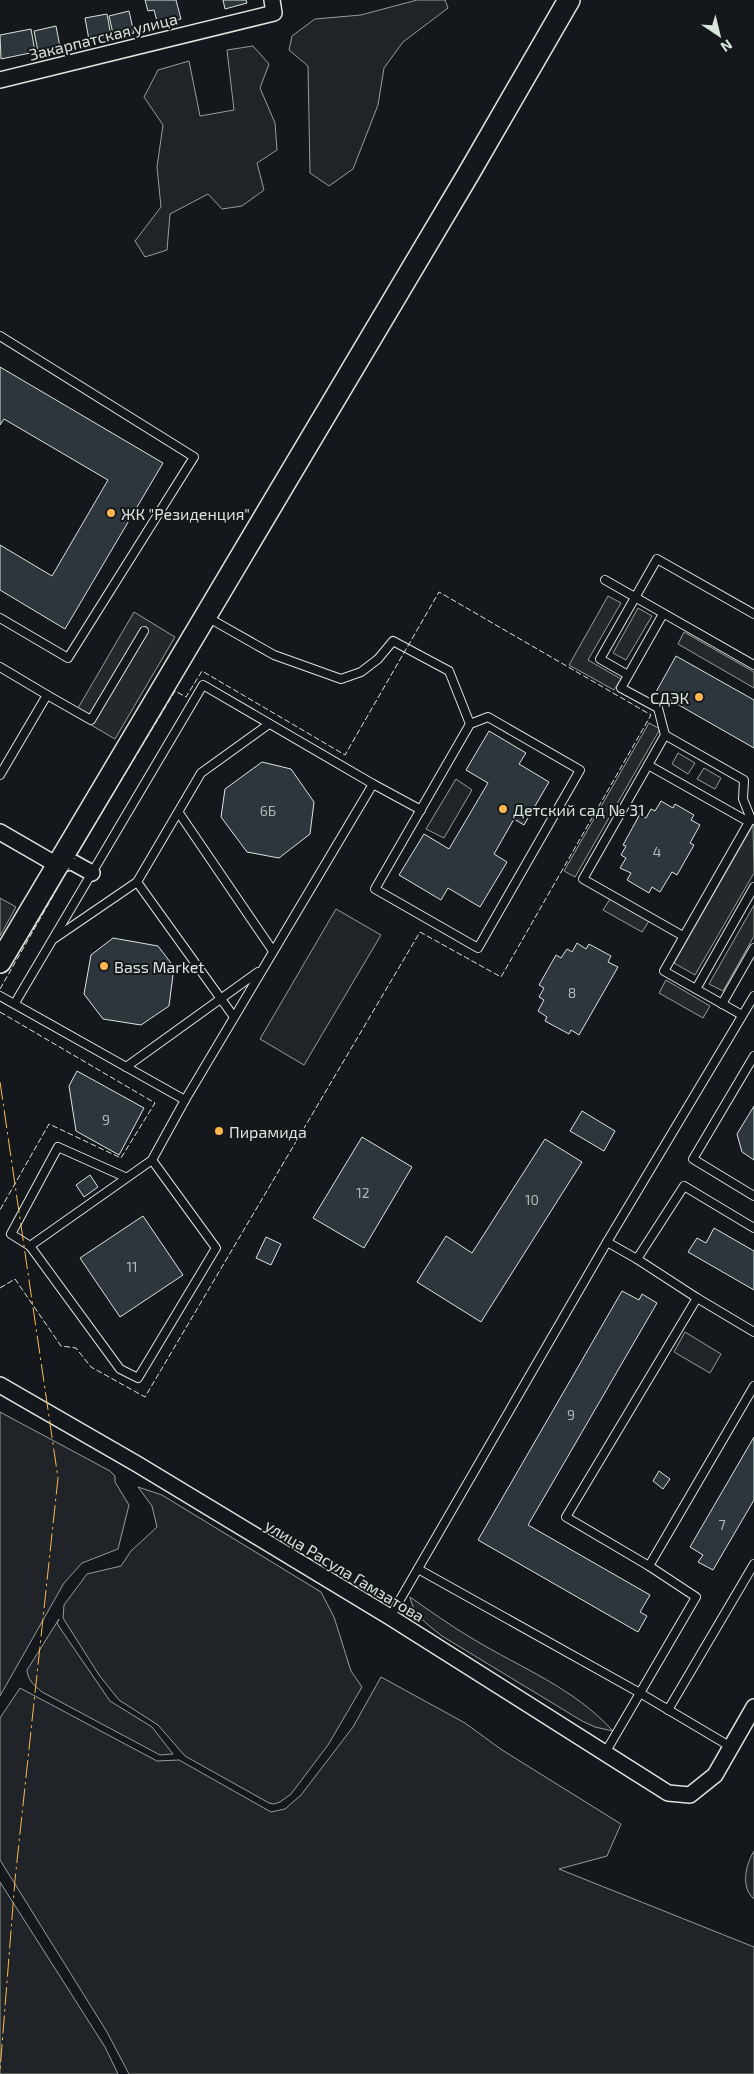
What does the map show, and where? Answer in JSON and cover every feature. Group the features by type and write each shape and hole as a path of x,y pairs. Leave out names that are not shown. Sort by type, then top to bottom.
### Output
{"main road":[{"path":"0,962 469,174 569,0"}],"street":[{"name":"Закарпатская улица","path":"0,80 273,6"},
{"path":"0,832 58,865 72,862 92,873"},
{"name":"улица Расула Гамзатова","path":"0,1385 137,1464 390,1617 668,1793 690,1795 715,1775 731,1747"},
{"path":"731,1747 754,1707"}],"lane":[{"path":"0,336 194,457 68,658 0,618"},
{"path":"628,675 600,659 657,559 754,614"},
{"path":"605,580 754,665"},
{"path":"663,614 621,688 658,708 665,735 583,879 683,936"},
{"path":"205,616 274,656 341,679 362,672 378,659 393,641 449,671 470,724"},
{"path":"0,667 91,720 144,631"},
{"path":"15,1003 203,685 420,810"},
{"path":"0,775 48,694"},
{"path":"488,717 580,770 478,948 375,889 470,724 488,717"},
{"path":"53,939 137,882 179,813 201,772 270,724"},
{"path":"665,735 744,780 743,799 751,821"},
{"path":"648,765 751,821"},
{"path":"30,1246 125,1177 152,1160 184,1100 373,784"},
{"path":"179,813 273,951"},
{"path":"742,1015 664,971 751,821"},
{"path":"137,882 234,1017"},
{"path":"696,989 754,887"},
{"path":"722,1004 754,948"},
{"path":"126,1067 262,970"},
{"path":"0,996 184,1100"},
{"path":"390,1617 607,1242 754,996"},
{"path":"754,1056 693,1159 754,1196"},
{"path":"125,1177 58,1147 10,1234 30,1246 120,1368 138,1378 216,1248 152,1160"},
{"path":"637,1259 684,1186 754,1228"},
{"path":"607,1242 754,1332"},
{"path":"605,1754 696,1597 566,1517 697,1298"},
{"path":"648,1566 754,1386"},
{"path":"668,1710 754,1564"},
{"path":"418,1569 640,1693 731,1747"}],"shaded area":[{"path":"417,0 445,0 448,8 403,42 384,68 378,105 353,169 329,186 310,173 308,66 289,50 292,36 315,19 361,15"},
{"path":"253,46 269,64 260,88 275,123 277,150 257,163 264,190 242,206 222,209 208,194 170,214 167,250 145,257 135,241 161,207 157,167 163,125 144,97 158,70 189,61 200,116 234,110 227,50"},
{"path":"608,596 621,603 588,660 621,679 614,690 569,665"},
{"path":"638,608 652,616 626,660 613,653"},
{"path":"134,612 175,637 115,739 74,715"},
{"path":"684,632 754,672 754,688 678,644"},
{"path":"649,723 660,729 575,877 564,871"},
{"path":"678,753 695,763 688,774 672,764"},
{"path":"704,768 721,778 715,789 697,779"},
{"path":"456,779 472,790 444,838 426,829"},
{"path":"753,825 754,873 695,975 674,963"},
{"path":"0,898 16,907 0,936"},
{"path":"610,899 649,921 642,932 603,910"},
{"path":"754,905 754,936 723,991 709,984"},
{"path":"336,909 381,935 304,1065 260,1039"},
{"path":"666,980 710,1006 703,1018 659,993"},
{"path":"685,1332 721,1354 710,1373 674,1352"},
{"path":"0,1412 110,1471 115,1476 115,1482 129,1505 118,1549 82,1563 64,1583 0,1696"},
{"path":"138,1487 162,1495 321,1592 334,1617 351,1671 362,1687 328,1745 291,1794 280,1802 269,1803 185,1756 158,1725 119,1700 99,1675 63,1618 64,1605 87,1574 121,1566 131,1551 157,1527 152,1506"},
{"path":"410,1597 491,1650 564,1691 598,1716 613,1731 595,1727 582,1721 442,1636 418,1614"},
{"path":"59,1619 57,1623 60,1628 110,1701 152,1727 173,1754 160,1755 42,1692 32,1682 27,1670"},
{"path":"381,1677 465,1723 502,1750 621,1824 607,1856 559,1869 754,1947 754,2074 129,2074 107,2032 0,1860 0,1718 20,1688 157,1761 179,1760 271,1812 285,1809 301,1795 353,1727"},
{"path":"754,1851 754,1899 747,1888 746,1875"},
{"path":"0,1882 105,2047 118,2074 0,2074"}],"building":[{"path":"145,0 176,0 181,19 158,25 154,10 148,11"},
{"path":"223,0 246,0 247,3 225,9"},
{"path":"129,11 134,33 114,38 109,16"},
{"path":"107,14 111,36 89,40 85,18"},
{"path":"56,26 60,47 38,52 34,31"},
{"path":"31,29 35,52 1,59 0,35"},
{"name":"ЖК \"Резиденция\"","path":"0,367 163,463 65,629 0,590 0,545 52,576 108,480 4,419 0,425"},
{"path":"676,656 754,700 754,748 656,692"},
{"name":"Детский сад № 31","path":"489,731 526,753 519,764 549,782 524,825 514,819 494,854 507,862 480,907 448,888 441,900 399,875 424,834 449,849 488,783 466,770"},
{"path":"262,762 291,769 314,802 310,834 279,858 247,852 221,817 225,789"},
{"path":"661,801 673,808 675,804 694,815 691,820 700,825 690,843 694,845 677,875 672,872 660,892 652,887 649,893 627,880 631,873 620,868 626,858 621,855 626,846 623,845 640,814 646,818 651,809 655,811"},
{"path":"113,938 158,946 174,967 169,1006 141,1025 103,1019 84,994 91,955"},
{"path":"577,943 586,949 589,944 611,956 608,962 618,967 579,1035 571,1030 569,1034 545,1021 547,1017 538,1011 544,1000 539,997 544,988 539,985 556,955 561,958 567,949 572,952"},
{"path":"77,1071 144,1108 119,1155 76,1131 69,1086"},
{"path":"754,1106 754,1160 742,1152 737,1134"},
{"path":"582,1111 615,1131 604,1151 570,1131"},
{"path":"362,1137 412,1167 364,1248 313,1218"},
{"path":"545,1139 582,1162 481,1322 417,1282 446,1236 472,1253"},
{"path":"90,1175 98,1187 84,1197 76,1185"},
{"path":"143,1216 183,1275 120,1317 80,1258"},
{"path":"714,1228 754,1251 754,1290 688,1252 697,1238 706,1243"},
{"path":"266,1237 281,1244 271,1265 256,1258"},
{"path":"622,1291 639,1300 642,1294 657,1303 528,1525 650,1595 640,1612 647,1616 638,1632 478,1540"},
{"path":"754,1437 754,1500 713,1570 698,1562 703,1555 690,1547"},
{"path":"659,1471 670,1479 663,1489 653,1481"}],"fence":[{"path":"0,1288 15,1279 61,1346 76,1348 91,1367 145,1397 420,932 501,977 651,715 439,592 345,755 202,671 186,697 175,691 74,859"},
{"path":"0,989 69,868"},
{"path":"0,1012 155,1103 121,1158 49,1124 0,1210"}],"power":[{"path":"0,1082 58,1478 15,1880 0,2071"}],"place":[{"name":"ЖК \"Резиденция\"","path":"111,513"},
{"name":"СДЭК","path":"699,697"},
{"name":"Детский сад № 31","path":"503,809"},
{"name":"Bass Market","path":"104,966"},
{"name":"Пирамида","path":"219,1131"}]}
